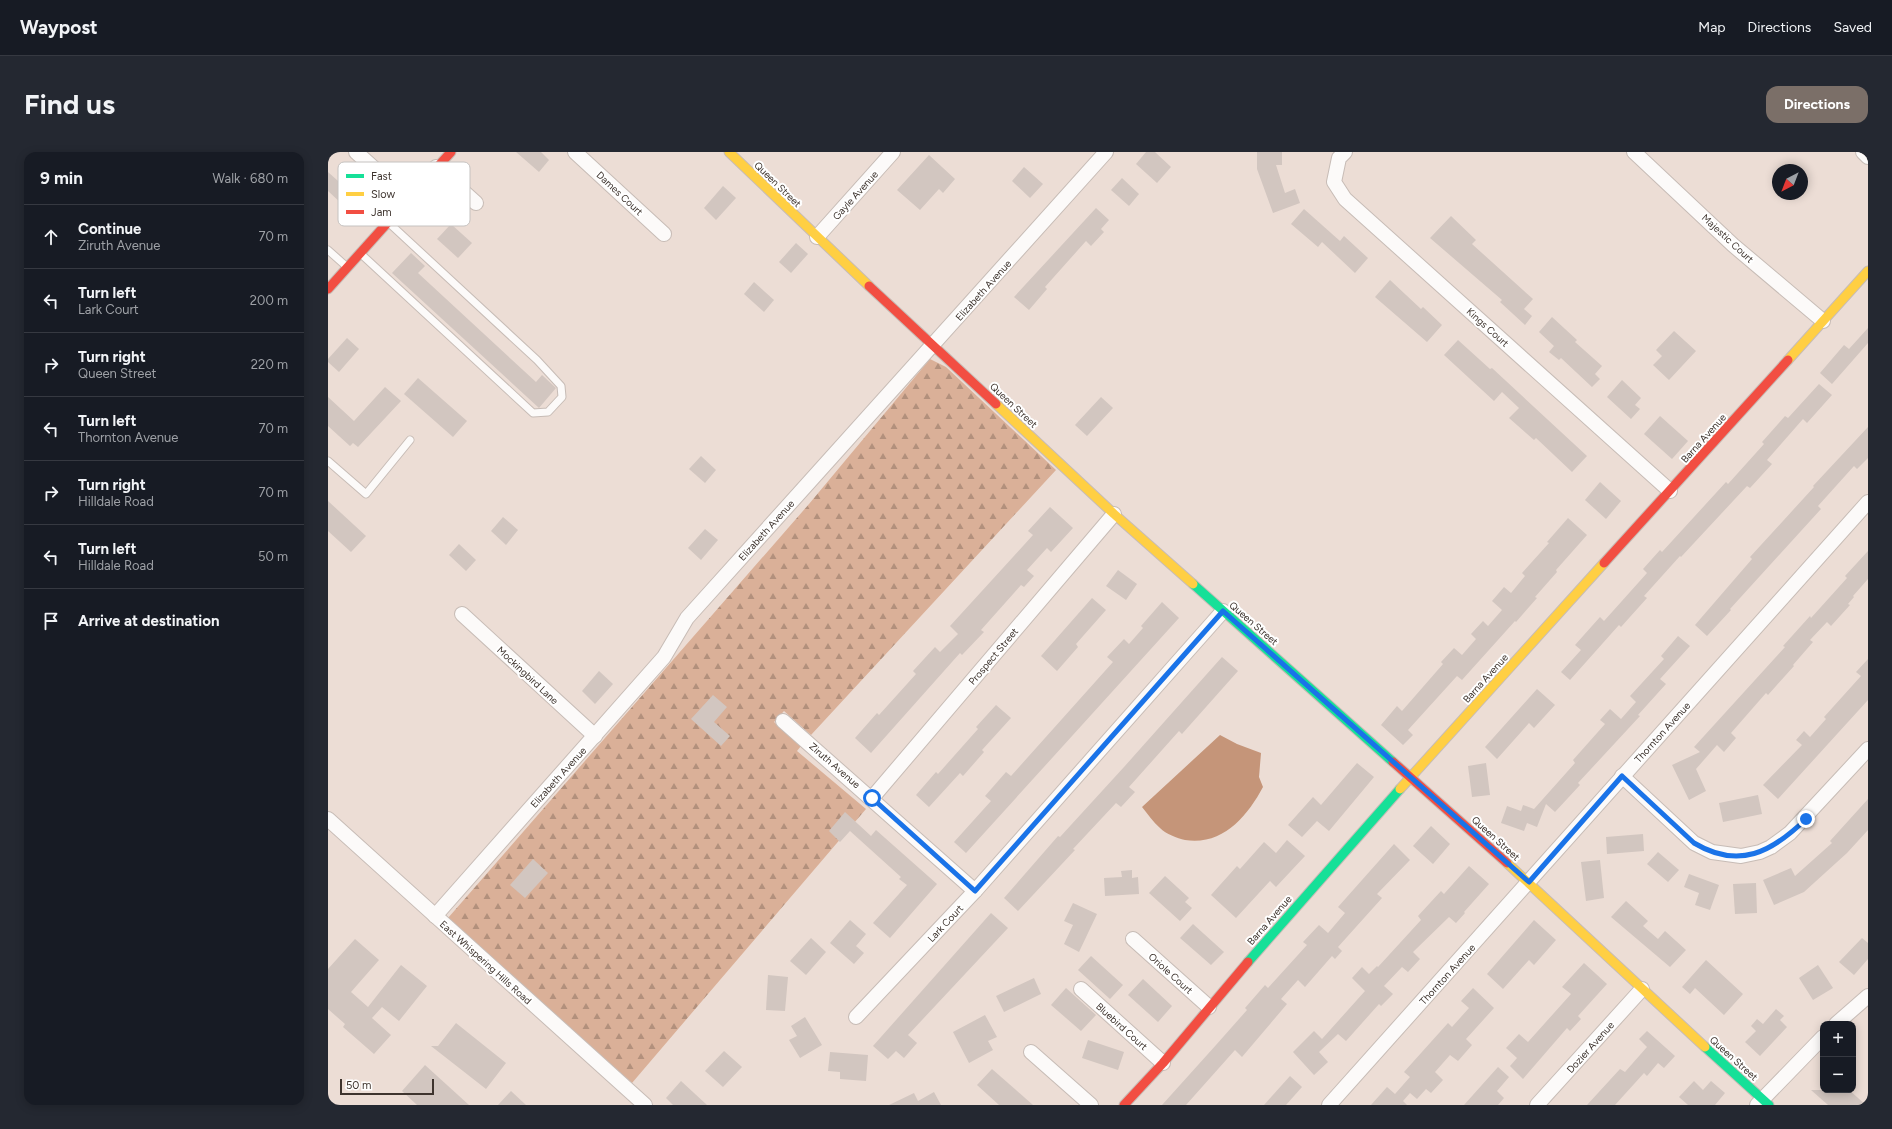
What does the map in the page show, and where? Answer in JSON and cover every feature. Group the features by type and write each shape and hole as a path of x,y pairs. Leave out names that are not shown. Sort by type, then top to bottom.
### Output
{"street":[{"path":"356,152 367,162"},
{"path":"441,162 450,152"},
{"name":"Dames Court","path":"576,152 664,234"},
{"name":"Queen Street","path":"729,152 817,237 934,344 1114,514 1529,882 1763,1103"},
{"name":"Gayle Avenue","path":"817,237 893,152"},
{"name":"Elizabeth Avenue","path":"435,916 664,657 687,618 1106,152"},
{"name":"Kings Court","path":"1345,152 1339,158 1334,182 1345,198 1670,491"},
{"name":"Majestic Court","path":"1634,152 1733,245 1823,321"},
{"path":"1863,152 1868,157"},
{"path":"470,198 476,203"},
{"path":"328,289 384,226"},
{"name":"Barna Avenue","path":"1124,1105 1163,1062 1271,934 1411,776 1868,271"},
{"name":"Thornton Avenue","path":"1328,1105 1868,502"},
{"name":"Prospect Street","path":"872,798 1114,514"},
{"name":"Lark Court","path":"856,1016 900,972 975,891 1223,611"},
{"name":"Mockingbird Lane","path":"462,614 595,736"},
{"name":"Ziruth Avenue","path":"784,721 975,891"},
{"path":"1622,776 1694,843 1712,852 1741,856 1771,847 1790,834 1868,749"},
{"name":"East Whispering Hills Road","path":"328,819 645,1105"},
{"name":"Oriole Court","path":"1133,939 1209,1007"},
{"name":"Bluebird Court","path":"1081,989 1163,1062"},
{"name":"Dozier Avenue","path":"1537,1105 1642,989"},
{"path":"1839,1021 1868,996"},
{"path":"1763,1103 1820,1040"},
{"path":"1031,1052 1091,1105"}],"lane":[{"path":"360,253 533,413 548,412 562,398 561,386 537,360 392,226"},
{"path":"328,250 347,267"},
{"path":"328,461 366,494 410,440"}],"green space":[{"path":"930,359 946,367 1056,470 811,735 784,711 774,722 801,746 797,751 866,809 632,1083 448,918 809,504"}],"shaded area":[{"path":"1220,735 1237,744 1261,753 1259,777 1263,787 1257,798 1241,819 1222,834 1198,841 1185,840 1168,834 1157,826 1142,807"}],"building":[{"path":"516,152 541,152 549,160 539,172"},
{"path":"1146,152 1155,152 1171,167 1157,183 1136,164"},
{"path":"1257,152 1282,152 1282,165 1276,165 1285,193 1295,189 1300,203 1273,213 1257,169"},
{"path":"929,155 955,179 943,193 939,189 920,210 897,190"},
{"path":"1024,167 1043,184 1030,198 1012,181"},
{"path":"328,172 338,181 338,200 328,191"},
{"path":"1122,178 1139,194 1129,206 1111,190"},
{"path":"723,186 736,198 716,220 704,208"},
{"path":"1096,208 1109,220 1101,229 1104,232 1091,246 1086,241 1045,287 1047,289 1029,310 1014,297"},
{"path":"1304,209 1340,241 1344,236 1368,258 1355,273 1322,242 1318,247 1291,224"},
{"path":"1451,216 1476,240 1472,244 1533,299 1524,309 1532,316 1525,325 1500,302 1502,300 1430,238"},
{"path":"449,226 453,226 472,243 458,258 437,239"},
{"path":"796,243 808,254 791,273 779,262"},
{"path":"411,253 425,266 418,273 536,382 542,375 556,388 539,408 392,273"},
{"path":"1390,280 1421,309 1423,307 1442,325 1427,342 1375,297"},
{"path":"754,282 774,300 764,312 744,294"},
{"path":"1552,317 1577,340 1575,342 1602,366 1595,374 1600,379 1592,387 1561,358 1559,360 1549,352 1554,346 1539,332"},
{"path":"1868,328 1868,343 1832,384 1820,373 1844,345 1849,349"},
{"path":"1674,331 1696,351 1669,380 1653,365 1662,356 1656,350"},
{"path":"347,338 359,349 339,372 328,362 328,359"},
{"path":"1458,340 1490,369 1492,368 1587,456 1572,472 1536,438 1534,440 1509,418 1519,408 1502,392 1494,401 1444,355"},
{"path":"418,378 467,421 453,437 404,394"},
{"path":"1622,380 1641,398 1635,405 1640,409 1631,419 1607,397"},
{"path":"1819,384 1832,395 1807,423 1803,419 1767,460 1772,464 1750,488 1747,486 1681,557 1680,556 1644,596 1647,598 1621,627 1619,625 1570,680 1561,672 1581,650 1575,645 1600,617 1604,621 1647,573 1643,569 1660,550 1662,552 1726,482 1728,484 1764,444 1762,442 1785,416 1788,418"},
{"path":"385,387 401,401 358,447 353,443 350,446 328,426 328,397 354,421"},
{"path":"1101,397 1113,408 1087,436 1075,425"},
{"path":"1660,416 1688,441 1672,459 1644,434"},
{"path":"1868,427 1868,458 1857,469 1854,466 1818,506 1821,509 1707,636 1695,625 1752,559 1750,557"},
{"path":"701,456 716,470 705,483 689,469"},
{"path":"1600,482 1621,501 1606,519 1585,500"},
{"path":"328,501 366,536 351,552 328,531"},
{"path":"1050,507 1073,528 1051,552 1047,548 1027,570 1034,576 1024,587 1021,585 981,630 984,632 962,655 960,653 871,753 855,738 877,713 879,715 916,674 913,671 935,647 940,652 958,634 950,626 1033,535 1028,531"},
{"path":"503,517 518,530 506,545 491,531"},
{"path":"1568,518 1587,535 1556,570 1557,572 1535,597 1537,598 1516,622 1515,621 1462,680 1457,676 1408,730 1413,735 1403,745 1381,725 1397,706 1402,711 1443,664 1441,662 1454,648 1462,655 1476,639 1471,634 1483,621 1488,626 1502,610 1492,601 1504,587 1511,593 1525,576 1522,573 1549,543 1547,542"},
{"path":"705,529 718,540 701,560 688,548"},
{"path":"459,544 476,560 466,571 449,555"},
{"path":"1868,551 1868,579 1853,596 1854,597 1848,604 1850,605 1831,626 1827,622 1810,640 1813,642 1793,665 1794,666 1768,695 1766,693 1731,733 1736,738 1724,752 1717,745 1696,769 1706,791 1689,800 1672,765 1700,752 1694,747 1785,647 1783,646 1810,616 1811,618 1847,578 1845,576"},
{"path":"1118,570 1137,584 1126,600 1106,586"},
{"path":"1092,598 1106,610 1076,644 1078,647 1057,671 1041,656"},
{"path":"1162,602 1179,618 966,853 954,842 991,801 985,796 1006,772 1011,776 1113,662 1107,657 1124,639 1129,644 1143,628 1141,626"},
{"path":"1678,636 1690,646 1660,679 1666,684 1638,715 1640,716 1578,783 1580,785 1555,812 1546,804 1537,827 1527,823 1524,831 1501,823 1507,806 1521,811 1523,805 1534,809 1575,763 1573,760 1605,724 1600,720 1610,709 1621,719 1636,702 1630,696 1664,659 1661,656"},
{"path":"1222,657 1238,671 1182,734 1179,731 1129,787 1135,792 1121,807 1116,803 1073,849 1075,850 1018,911 1004,898 1058,836 1060,837"},
{"path":"1868,659 1868,700 1778,799 1763,785 1802,745 1796,740 1804,731 1810,737 1826,719 1824,717 1861,676 1856,672"},
{"path":"599,671 613,684 595,704 582,691"},
{"path":"1537,689 1555,705 1534,728 1529,723 1497,759 1485,747"},
{"path":"713,695 727,707 714,722 730,736 721,746 691,719"},
{"path":"996,705 1011,718 982,750 984,752 963,776 960,773 929,807 916,795 936,772 938,774 978,729 976,727"},
{"path":"1357,763 1374,777 1329,831 1317,821 1302,837 1288,825 1313,797 1321,805"},
{"path":"1486,763 1490,795 1472,797 1468,766"},
{"path":"1758,795 1762,814 1723,822 1719,803"},
{"path":"1868,799 1868,830 1847,853 1804,892 1774,905 1763,880 1791,868 1795,876 1832,843 1830,841"},
{"path":"845,812 871,836 876,830 937,884 890,938 873,923 907,885 899,879 901,877 850,831 840,842 829,831"},
{"path":"1431,826 1450,844 1433,864 1413,846"},
{"path":"1643,834 1644,851 1607,854 1606,837"},
{"path":"1287,840 1305,856 1276,887 1270,881 1236,918 1211,895 1237,866 1240,869 1264,842 1276,853"},
{"path":"1394,844 1410,860 1377,894 1382,898 1338,947 1342,951 1335,959 1332,956 1305,987 1298,980 1281,999 1287,1004 1242,1057 1235,1050 1186,1105 1162,1105 1247,1010 1245,1008 1265,985 1268,988 1307,945 1303,942 1319,925 1328,933 1345,913 1338,907"},
{"path":"1658,852 1679,870 1668,882 1647,864"},
{"path":"533,859 548,873 525,898 510,885"},
{"path":"1600,860 1604,898 1586,901 1581,862"},
{"path":"1469,866 1489,884 1456,923 1449,917 1413,952 1420,959 1408,972 1402,967 1384,986 1393,994 1381,1006 1379,1004 1346,1041 1338,1034 1319,1052 1328,1062 1314,1075 1293,1052 1314,1031 1322,1039 1365,991 1352,978 1362,967 1369,974 1377,966 1378,967 1421,920 1418,916 1441,891 1444,894"},
{"path":"1132,870 1132,878 1138,877 1139,894 1105,896 1104,878 1122,877 1121,871"},
{"path":"1689,874 1719,885 1710,910 1695,905 1699,893 1684,887"},
{"path":"1165,876 1189,898 1185,902 1192,908 1180,921 1149,893"},
{"path":"1756,883 1757,913 1735,914 1733,884"},
{"path":"1626,901 1648,921 1643,926 1658,939 1665,931 1686,950 1670,967 1611,917"},
{"path":"1073,903 1097,914 1079,952 1064,944 1073,925 1064,921"},
{"path":"991,913 1008,928 908,1035 917,1043 904,1058 896,1051 888,1059 873,1046"},
{"path":"850,920 866,934 856,946 864,953 854,964 830,943"},
{"path":"1534,920 1556,940 1534,965 1529,960 1503,989 1487,974"},
{"path":"1193,924 1224,952 1211,965 1180,938"},
{"path":"811,938 826,952 806,975 790,961"},
{"path":"1862,938 1868,943 1868,959 1854,975 1839,962"},
{"path":"355,939 379,960 351,992 368,1007 401,965 427,986 399,1021 382,1007 372,1018 391,1035 374,1054 343,1027 345,1024 328,1009 328,969"},
{"path":"1091,956 1123,985 1110,999 1078,970"},
{"path":"1706,960 1743,994 1724,1015 1695,988 1690,994 1682,987"},
{"path":"1584,963 1607,984 1578,1016 1581,1019 1570,1031 1567,1028 1523,1079 1510,1066 1517,1058 1506,1048 1519,1034 1528,1042 1571,994 1562,987"},
{"path":"1818,965 1833,988 1813,1000 1799,978"},
{"path":"768,975 788,977 785,1011 766,1010"},
{"path":"1034,978 1041,994 1004,1012 996,996"},
{"path":"1143,979 1172,1006 1158,1022 1128,995"},
{"path":"1066,988 1096,1015 1081,1031 1051,1005"},
{"path":"1473,988 1494,1008 1466,1039 1472,1045 1458,1061 1450,1055 1435,1072 1443,1080 1431,1093 1426,1089 1417,1099 1410,1093 1403,1101 1407,1105 1371,1105 1387,1087 1395,1094 1410,1077 1404,1072 1448,1023 1452,1027 1469,1008 1461,1001"},
{"path":"1776,1009 1784,1016 1780,1020 1787,1027 1760,1056 1745,1042 1756,1031 1751,1026 1757,1019 1763,1024"},
{"path":"985,1015 997,1037 988,1041 993,1050 969,1063 953,1032"},
{"path":"805,1017 822,1045 800,1058 789,1040 797,1036 791,1026"},
{"path":"456,1023 506,1063 486,1089 431,1046 438,1046"},
{"path":"1647,1031 1675,1056 1664,1068 1658,1063 1647,1076 1644,1073 1615,1105 1587,1105 1620,1069 1625,1072 1647,1047 1639,1039"},
{"path":"1088,1040 1124,1052 1118,1070 1082,1058"},
{"path":"724,1051 742,1067 723,1087 705,1071"},
{"path":"830,1052 868,1055 866,1081 840,1079 840,1072 828,1071"},
{"path":"425,1065 469,1105 417,1105 402,1091"},
{"path":"1498,1067 1509,1077 1497,1091 1504,1098 1498,1105 1464,1105"},
{"path":"992,1069 1033,1105 999,1105 977,1085"},
{"path":"1290,1076 1302,1087 1286,1105 1264,1105"},
{"path":"681,1081 707,1105 673,1105 666,1098"},
{"path":"1694,1081 1703,1090 1711,1081 1725,1093 1715,1105 1688,1105 1679,1097"},
{"path":"1811,1090 1820,1090 1820,1093 1852,1093 1866,1105 1828,1105"},
{"path":"511,1091 526,1105 498,1105"},
{"path":"934,1092 941,1105 889,1105 914,1093 918,1101"}],"traffic: fast":[{"path":"1193,584 1393,762"},
{"path":"1248,962 1400,789"},
{"path":"1705,1047 1769,1105"}],"traffic: slow":[{"path":"729,152 869,286"},
{"path":"1788,360 1868,271"},
{"path":"996,404 1114,514 1193,584"},
{"path":"1400,789 1604,563"},
{"path":"1507,863 1705,1047"}],"traffic: jam":[{"path":"442,162 451,152"},
{"path":"328,289 385,226"},
{"path":"869,286 996,404"},
{"path":"1604,563 1788,360"},
{"path":"1393,762 1507,863"},
{"path":"1124,1105 1163,1063 1248,962"}],"route":[{"path":"872,798 975,891 1223,611 1529,882 1622,776 1694,843 1712,852 1730,856 1741,856 1760,852 1771,847 1790,834 1806,819"}]}
